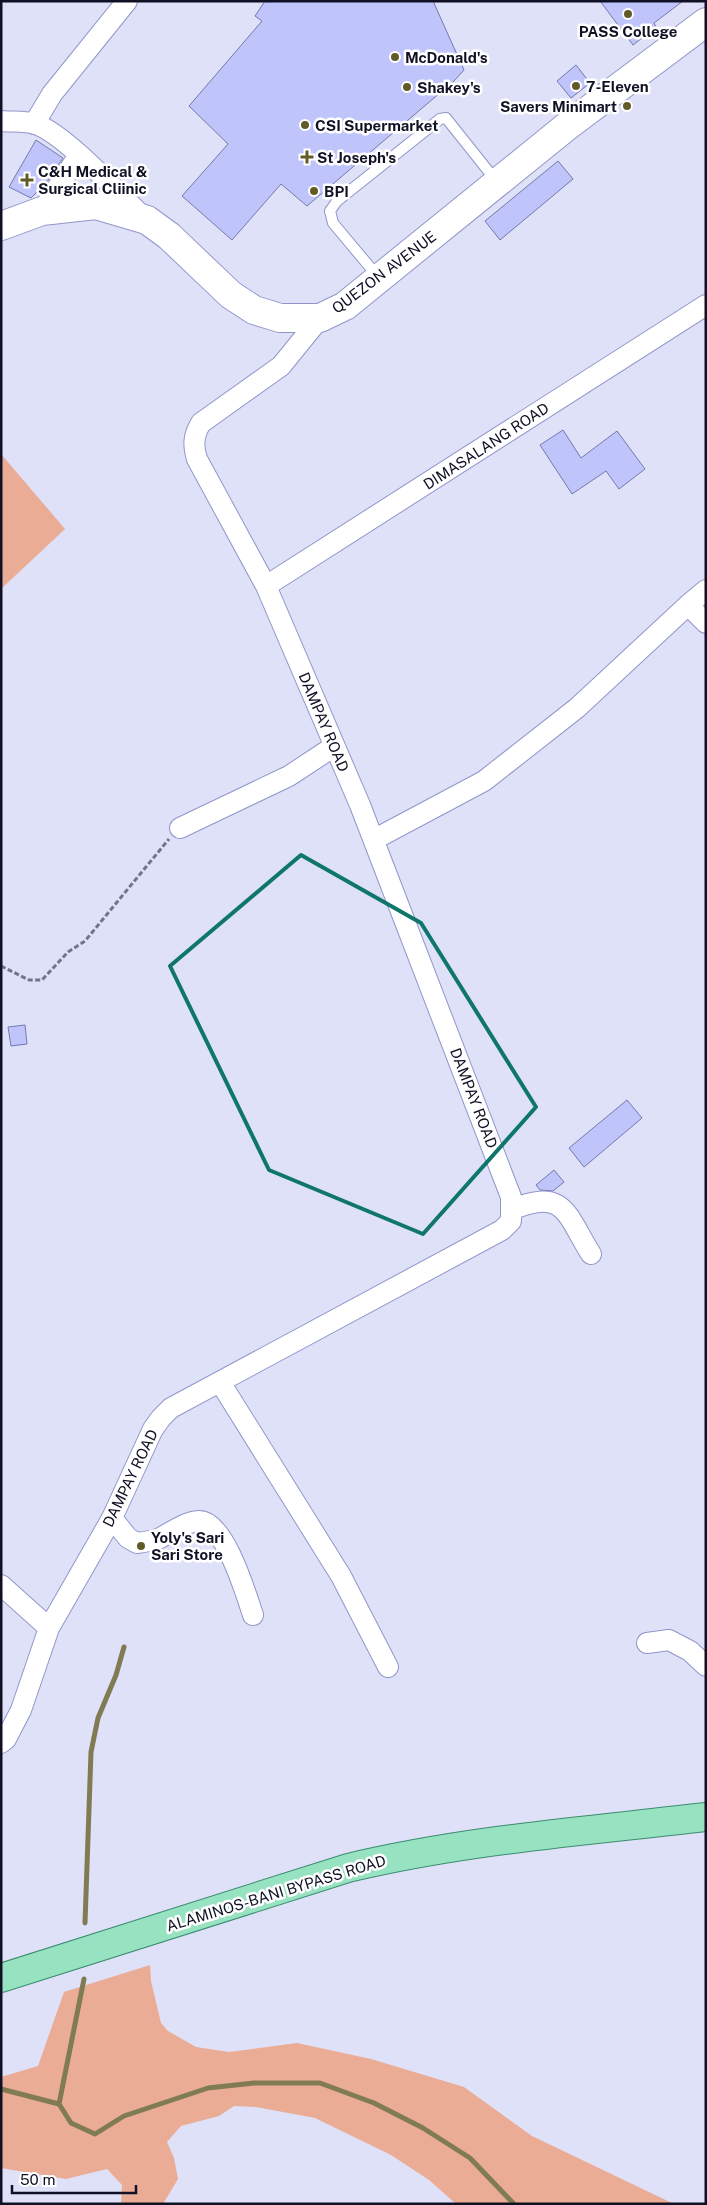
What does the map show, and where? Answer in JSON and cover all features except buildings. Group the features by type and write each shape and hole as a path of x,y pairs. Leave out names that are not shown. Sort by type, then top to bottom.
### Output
{"main road":[{"name":"QUEZON AVENUE","path":"1,226 42,211 96,205 147,220 169,236 231,295 254,310 280,318 320,318 345,306 566,127 706,22"},
{"name":"ALAMINOS-BANI BYPASS ROAD","path":"1,1978 348,1868 450,1847 706,1817"}],"street":[{"path":"34,124 52,94 127,1"},
{"path":"1,121 34,124 50,132 79,155 147,220"},
{"path":"42,211 79,155"},
{"name":"DIMASALANG ROAD","path":"266,586 706,305"},
{"name":"DAMPAY ROAD","path":"1,1743 6,1739 21,1710 49,1628 112,1518 161,1418 172,1408 502,1230 511,1221 512,1197 375,839 266,586 197,459 194,446 195,433 201,423 282,366 320,318"},
{"path":"375,839 484,781 577,708 706,590"},
{"path":"688,605 706,622"},
{"path":"180,828 289,776 334,747"},
{"path":"512,1209 529,1202 549,1200 558,1204 591,1254"},
{"path":"220,1382 341,1576 388,1667"},
{"path":"112,1518 128,1538 137,1543 158,1539 185,1525 200,1521 210,1524 217,1531 235,1566 253,1615"},
{"path":"1,1585 49,1628"},
{"path":"647,1643 669,1640 690,1651 706,1666"}],"lane":[{"path":"379,279 333,223 330,211 337,201 440,118 446,118 497,182"}],"path":[{"path":"1,966 29,980 42,980 68,952 85,941 180,828"}],"highlighted area":[{"path":"301,855 421,923 536,1107 423,1234 269,1170 170,966"}],"shaded area":[{"path":"1,454 65,529 1,589"},
{"path":"150,1965 151,1981 161,2023 168,2031 196,2047 229,2052 297,2043 371,2059 464,2087 532,2136 674,2204 456,2204 429,2180 391,2155 315,2118 256,2107 234,2106 219,2116 181,2126 167,2142 174,2158 178,2179 163,2204 121,2204 122,2185 107,2169 66,2179 1,2168 1,2077 38,2066 64,1992"}],"waterway":[{"path":"85,1923 91,1752 98,1718 116,1675 124,1647"},
{"path":"59,2104 84,1979"},
{"path":"1,2089 59,2104 71,2123 95,2134 124,2116 208,2088 254,2083 320,2083 374,2103 423,2128 470,2158 514,2204"}],"place":[{"name":"PASS College","path":"628,14"},
{"name":"McDonald's","path":"395,57"},
{"name":"7-Eleven","path":"576,86"},
{"name":"Shakey's","path":"407,87"},
{"name":"Savers Minimart","path":"627,106"},
{"name":"CSI Supermarket","path":"305,125"},
{"name":"St Joseph's","path":"307,157"},
{"name":"C&H Medical & Surgical Cliinic","path":"27,180"},
{"name":"BPI","path":"314,191"},
{"name":"Yoly's Sari Sari Store","path":"141,1546"}]}
